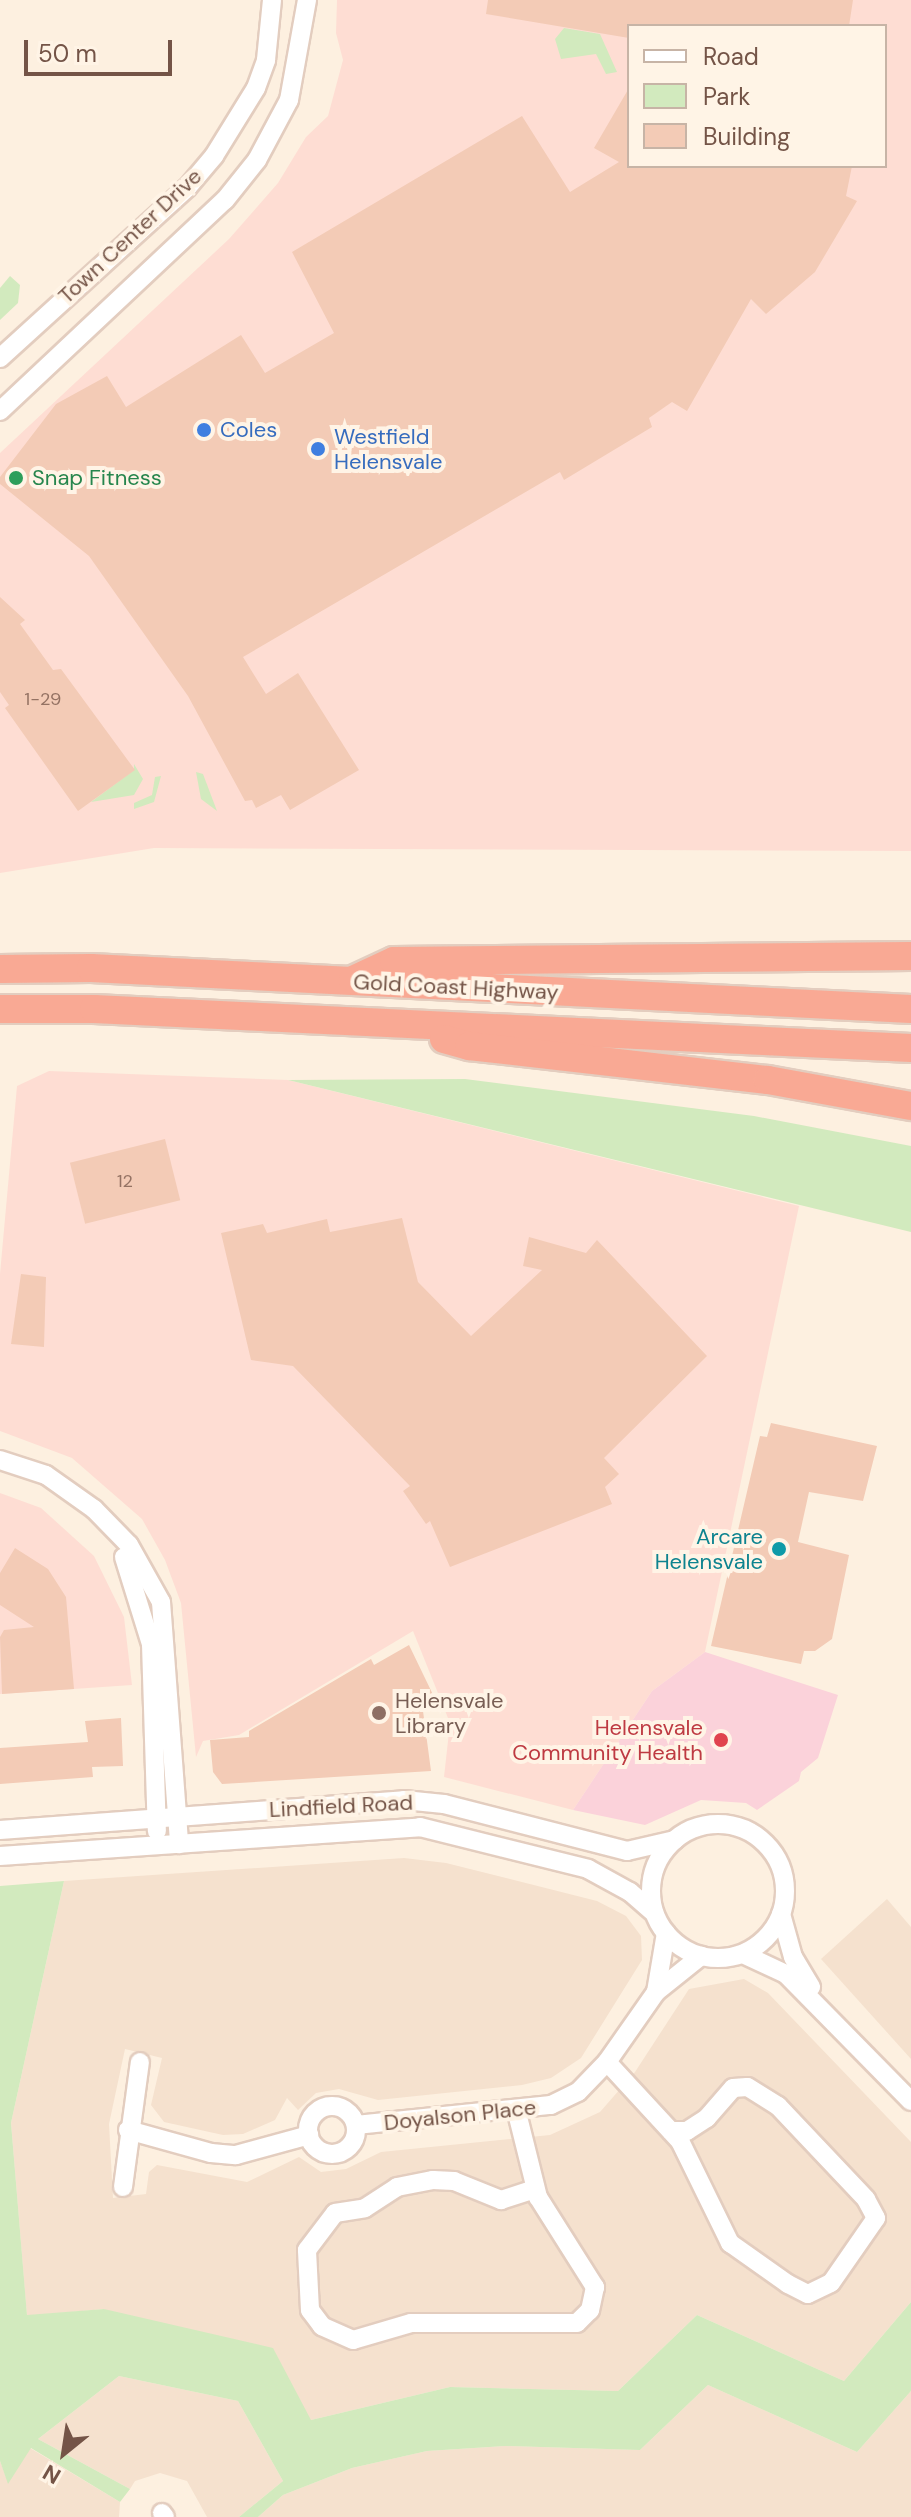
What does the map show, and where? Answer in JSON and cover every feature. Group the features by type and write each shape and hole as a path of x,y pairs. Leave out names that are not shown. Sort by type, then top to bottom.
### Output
{"highway":[{"path":"348,982 394,961 911,956"},
{"name":"Gold Coast Highway","path":"0,969 91,968 911,1009"},
{"name":"Gold Coast Highway","path":"0,1009 94,1009 911,1048"},
{"path":"394,1024 469,1046 708,1071 911,1106"}],"street":[{"name":"Town Center Drive","path":"0,358 187,188 242,116 266,60 272,0"},
{"name":"Town Center Drive","path":"0,411 225,200 268,145 298,70 307,0"},
{"path":"0,1460 46,1475 94,1509 129,1545 161,1602 179,1844"},
{"path":"115,1534 151,1644 158,1845"},
{"name":"Lindfield Road","path":"0,1830 404,1800 459,1807 627,1851 675,1840"},
{"path":"822,2007 793,1957 781,1914 783,1875 763,1841 737,1828 709,1825 675,1840 653,1873 654,1913 666,1933 701,1956 743,1954 786,1974 822,2007 911,2101"},
{"name":"Lindfield Road","path":"0,1856 420,1827 588,1869 630,1892 654,1913"},
{"path":"743,1954 773,1931 781,1914"},
{"name":"Doyalson Place","path":"656,1992 666,1933"},
{"name":"Doyalson Place","path":"356,2125 551,2105 578,2092 607,2062 656,1992 701,1956"},
{"path":"123,2187 128,2130 140,2062"},
{"path":"607,2062 671,2131 690,2158 730,2243 808,2294 831,2283 876,2218 846,2177 821,2157 778,2106 747,2087 733,2088 707,2118 687,2131 671,2131"},
{"name":"Doyalson Place","path":"329,2107 346,2110 356,2125 353,2142 341,2153 324,2153 309,2135 314,2114 329,2107"},
{"path":"516,2109 535,2189 550,2222 587,2269 595,2287 590,2310 577,2323 411,2323 353,2340 322,2326 310,2310 307,2250 335,2213 365,2208 397,2187 433,2180 454,2181 501,2200 535,2189"},
{"path":"128,2130 211,2153 236,2155 309,2135"}],"shaded area":[{"name":"Westfield Helensvale","path":"337,0 911,0 911,851 154,848 0,873 0,453 229,239 278,183 306,137 328,116 343,60 336,33"},
{"path":"49,1071 288,1080 799,1206 705,1652 652,1691 573,1810 444,1777 450,1723 413,1631 239,1735 203,1741 196,1757 181,1603 165,1560 142,1519 72,1458 0,1431 0,1274 17,1086"},
{"path":"0,1493 41,1508 94,1556 124,1617 132,1685 0,1694"},
{"name":"Helensvale Community Health","path":"705,1652 838,1695 818,1758 801,1772 799,1781 757,1810 746,1803 701,1800 645,1825 573,1810 652,1691"},
{"path":"404,1858 446,1863 597,1901 626,1916 641,1936 642,1960 581,2058 551,2078 522,2085 378,2100 339,2089 316,2093 298,2110 287,2098 275,2120 243,2134 223,2135 164,2122 151,2105 162,2058 125,2049 109,2124 113,2198 146,2194 149,2172 157,2165 247,2182 299,2157 321,2172 346,2169 381,2152 550,2135 600,2112 635,2072 689,1989 744,1979 768,1993 911,2142 911,2302 844,2381 697,2315 618,2391 450,2387 311,2420 104,2309 27,2316 11,2123 64,1881"},
{"path":"887,1899 911,1927 911,2059 821,1959"},
{"path":"119,2376 238,2401 283,2481 239,2517 207,2517 187,2481 160,2473 135,2481 130,2489 38,2439"},
{"path":"708,2385 857,2452 911,2391 911,2517 258,2517 283,2495 352,2468 427,2451 505,2446 640,2450"},
{"path":"30,2448 120,2502 119,2517 0,2517 0,2461 8,2482"}],"green space":[{"path":"564,28 600,34 617,72 606,74 596,54 561,59 555,39"},
{"path":"10,276 20,285 18,303 0,320 0,288"},
{"path":"134,764 143,779 134,795 91,802 134,770"},
{"path":"196,772 203,774 217,811 201,799"},
{"path":"161,776 154,802 134,809 134,803 152,795 155,777"},
{"path":"465,1079 754,1116 911,1146 911,1232 288,1080"},
{"path":"64,1881 11,2123 27,2315 104,2309 273,2348 311,2420 450,2387 618,2391 697,2315 844,2381 911,2302 911,2391 857,2452 708,2385 640,2450 505,2446 427,2451 352,2468 283,2495 258,2517 239,2517 283,2481 238,2401 119,2376 38,2439 130,2489 120,2502 31,2448 8,2484 0,2461 0,1886"}],"building":[{"path":"488,0 853,0 849,24 627,24 627,38 486,14"},
{"name":"Westfield Helensvale","path":"627,91 627,168 852,168 846,196 857,201 815,272 766,314 751,299 687,411 672,402 649,418 652,427 564,480 560,472 243,657 266,694 298,673 359,770 290,810 281,795 256,808 252,800 245,801 188,696 89,556 0,484 0,477 56,404 107,376 126,407 241,335 265,373 334,333 292,252 522,116 570,192 619,162 594,148"},
{"path":"0,597 25,620 20,624 53,670 61,669 135,770 78,811 5,708 9,705 0,692"},
{"path":"165,1139 180,1200 85,1224 70,1163"},
{"path":"402,1218 418,1282 471,1336 542,1270 523,1266 529,1237 586,1253 597,1240 707,1356 604,1458 619,1474 605,1487 612,1504 450,1567 430,1521 426,1524 403,1491 410,1486 293,1366 251,1360 221,1233 263,1224 267,1233 327,1219 330,1232"},
{"path":"21,1274 46,1277 44,1347 11,1344"},
{"name":"Arcare Helensvale","path":"771,1423 877,1446 863,1501 809,1492 798,1542 849,1555 832,1639 815,1651 804,1651 801,1664 711,1646 760,1436 767,1437"},
{"path":"15,1548 48,1569 66,1597 74,1689 2,1694 0,1637 4,1630 34,1627 0,1605 0,1573"},
{"path":"409,1645 437,1703 423,1711 431,1771 222,1784 213,1772 210,1740 249,1737 249,1731 371,1659 374,1665"},
{"path":"121,1718 123,1766 92,1767 93,1777 0,1784 0,1748 88,1742 85,1721"}],"place":[{"name":"Coles","path":"204,430"},
{"name":"Westfield Helensvale","path":"318,449"},
{"name":"Snap Fitness","path":"16,478"},
{"name":"Arcare Helensvale","path":"779,1549"},
{"name":"Helensvale Library","path":"379,1713"},
{"name":"Helensvale Community Health","path":"721,1740"}]}
